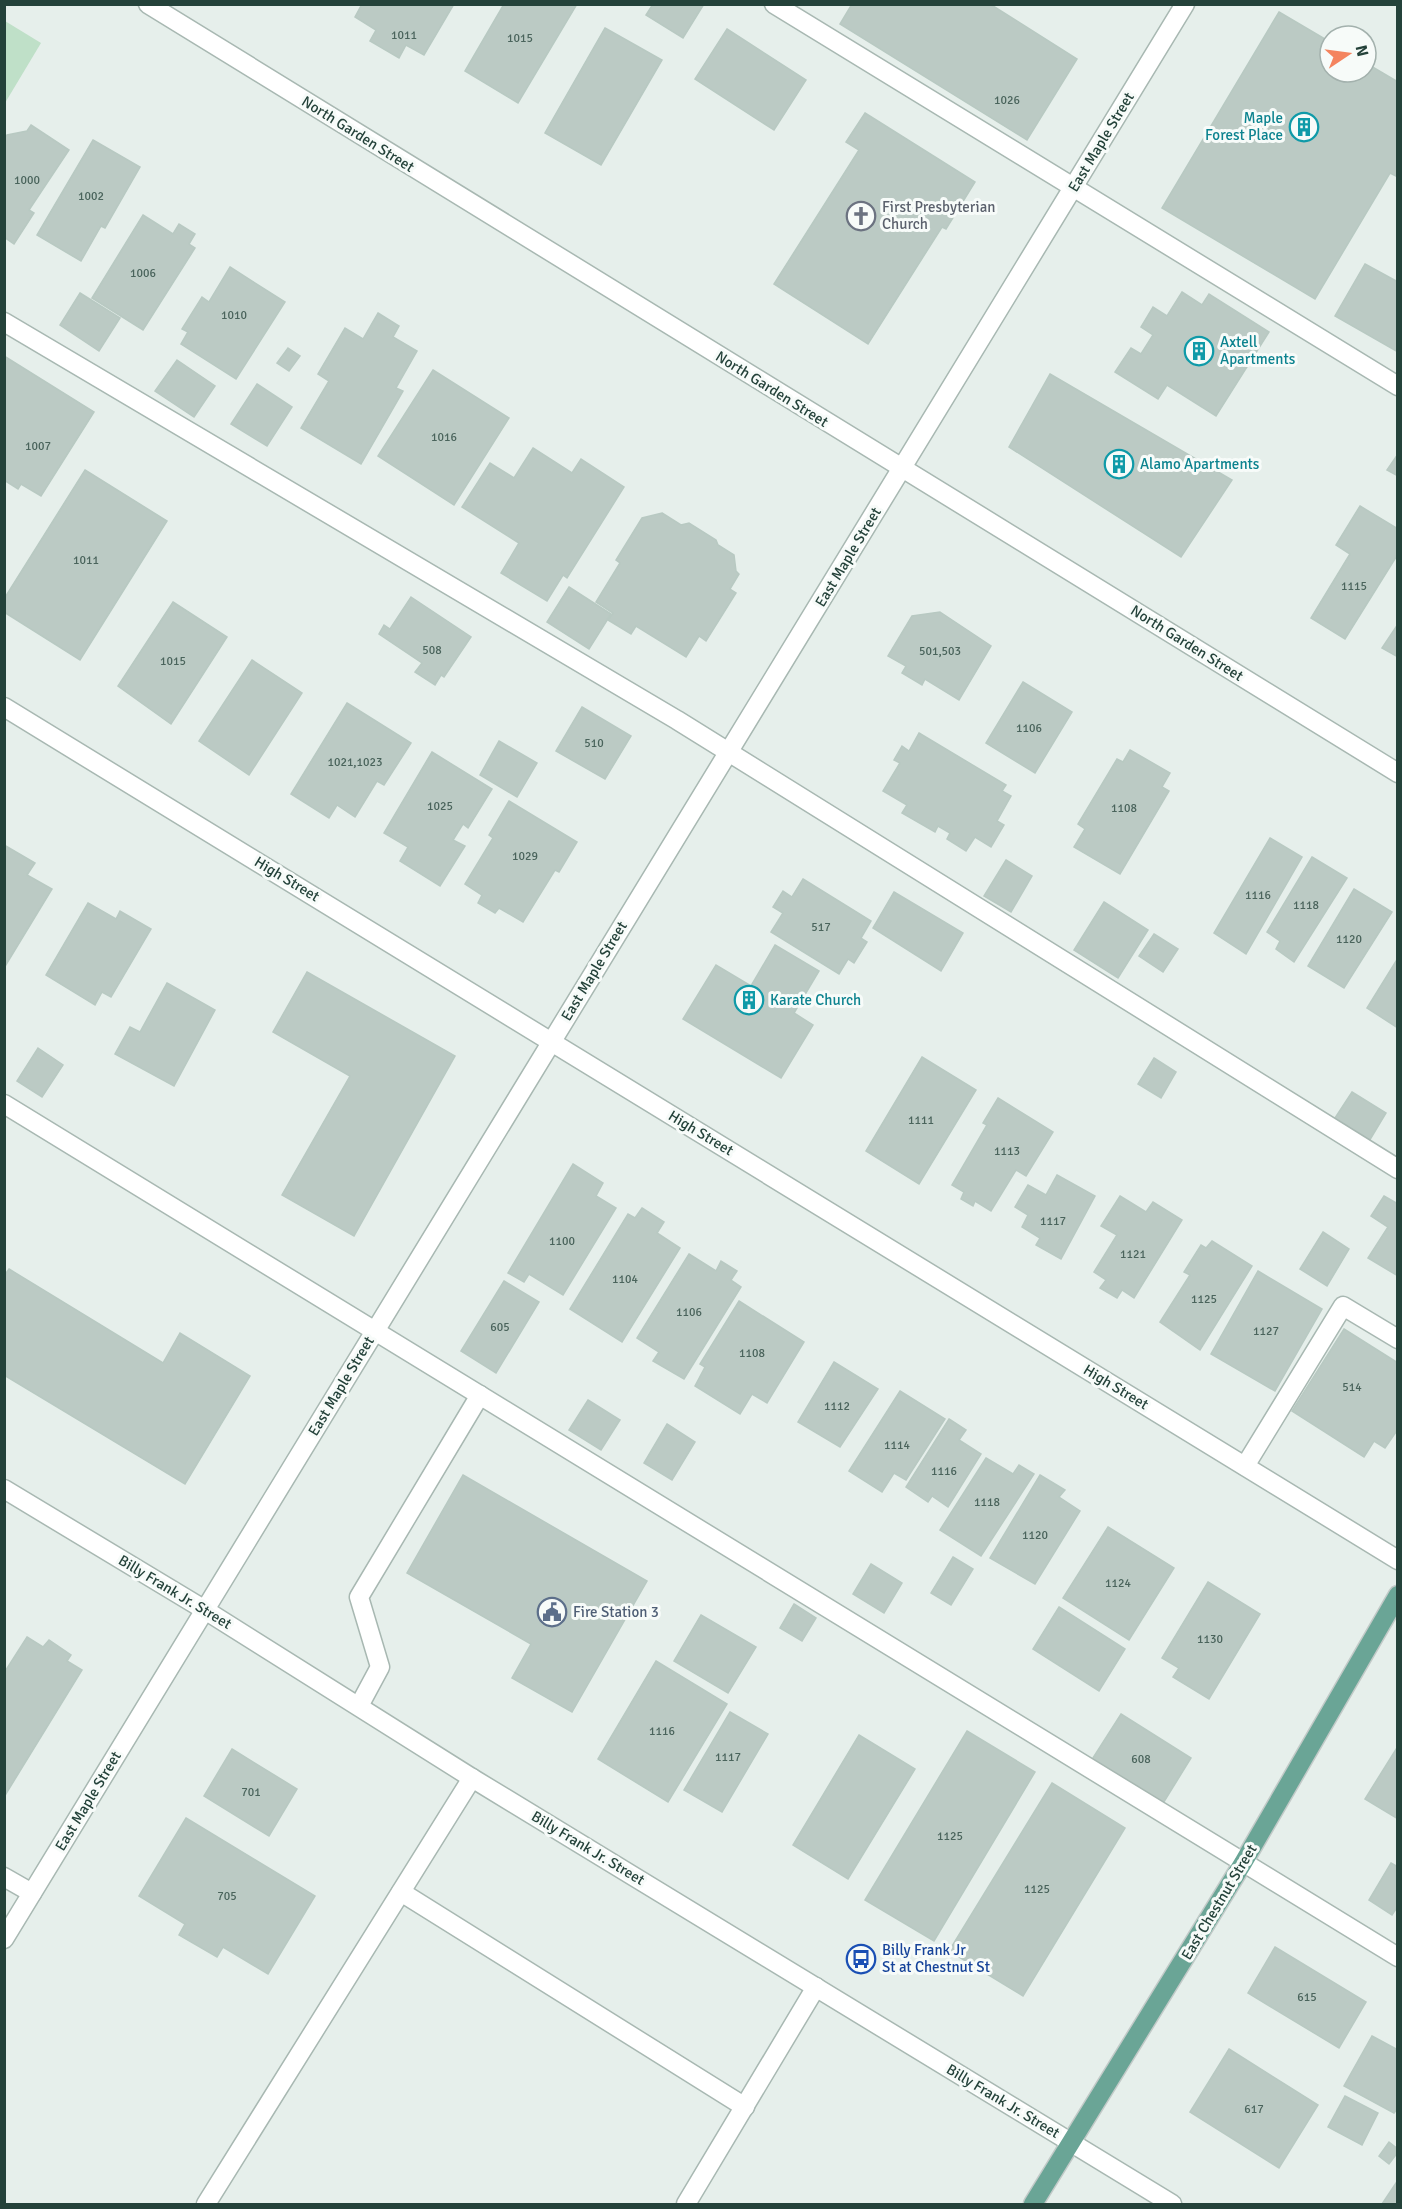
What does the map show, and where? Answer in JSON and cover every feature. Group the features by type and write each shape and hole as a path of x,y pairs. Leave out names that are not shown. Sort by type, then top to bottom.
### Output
{"main road":[{"name":"East Chestnut Street","path":"1033,2205 1243,1863 1398,1595"}],"street":[{"name":"North Garden Street","path":"148,4 1398,773"},
{"path":"774,4 1398,386"},
{"name":"East Maple Street","path":"4,1939 1185,4"},
{"path":"4,322 729,752 1398,1169"},
{"name":"High Street","path":"4,706 1398,1560"},
{"path":"4,1104 1398,1958"},
{"path":"1245,1466 1343,1306 1398,1339"},
{"path":"360,1706 380,1667 358,1597 480,1395"},
{"name":"Billy Frank Jr. Street","path":"4,1489 205,1610 472,1778 1172,2205"},
{"path":"206,2205 472,1778"},
{"path":"4,1877 32,1893"},
{"path":"401,1892 745,2107"},
{"path":"686,2205 816,1987"}],"green space":[{"path":"5,21 41,43 5,103"}],"building":[{"path":"362,4 454,4 424,55 406,45 399,58 370,41 376,30 355,17"},
{"path":"504,4 577,4 518,103 465,71"},
{"path":"653,4 704,4 683,38 646,15"},
{"path":"852,4 990,4 1077,59 1027,140 840,24"},
{"name":"Maple Forest Place","path":"1279,12 1318,35 1318,84 1378,84 1378,70 1398,82 1398,177 1390,173 1315,299 1162,208"},
{"path":"605,28 662,60 601,165 545,133"},
{"path":"727,29 806,80 774,130 695,79"},
{"path":"865,113 975,182 946,229 942,227 868,344 774,284 859,150 846,142"},
{"path":"31,125 69,150 29,210 34,213 14,244 4,237 4,138 7,135 27,131"},
{"path":"93,140 140,167 105,228 101,226 81,261 37,235"},
{"path":"143,215 173,234 179,224 195,234 189,244 195,248 143,330 92,298"},
{"path":"1365,264 1398,282 1398,352 1335,316"},
{"path":"230,267 285,302 236,379 181,344 188,332 182,329 202,297 209,302"},
{"name":"Axtell Apartments","path":"1182,292 1202,305 1209,294 1269,332 1216,416 1167,385 1158,399 1115,372 1131,348 1141,354 1153,335 1141,327 1153,307 1167,316"},
{"path":"80,293 120,318 99,351 60,325"},
{"path":"378,313 399,326 393,337 417,351 396,388 403,391 361,464 301,428 329,381 318,374 345,328 363,339"},
{"path":"288,348 300,356 289,371 277,363"},
{"path":"4,356 94,412 41,496 21,484 18,489 4,480"},
{"path":"177,360 215,386 194,417 155,391"},
{"path":"433,370 509,418 454,505 378,456"},
{"name":"Alamo Apartments","path":"1050,374 1232,480 1181,557 1009,447"},
{"path":"257,384 292,407 267,446 231,424"},
{"path":"533,448 572,473 581,459 624,487 567,578 563,575 547,601 501,573 519,543 462,507 490,463 514,478"},
{"path":"1398,454 1398,476 1387,470"},
{"path":"85,470 167,521 80,660 4,612 4,599"},
{"path":"1360,506 1398,529 1398,554 1345,639 1311,618 1350,554 1336,545"},
{"path":"662,513 681,525 689,523 716,540 718,545 734,555 736,571 739,574 730,589 736,593 706,641 699,636 686,657 636,626 631,634 608,620 613,613 596,602 620,563 616,560 642,518"},
{"path":"569,587 611,614 589,649 547,622"},
{"path":"411,597 471,637 444,677 441,675 435,685 415,672 422,663 379,634 384,625 390,629"},
{"path":"173,602 227,637 171,724 118,686"},
{"path":"940,612 991,646 959,700 925,679 922,685 902,673 906,666 888,656 912,616"},
{"path":"1398,624 1398,657 1382,648"},
{"path":"252,660 302,693 249,775 199,741"},
{"path":"1023,682 1072,712 1035,773 986,743"},
{"path":"347,703 411,743 384,785 377,781 355,817 337,805 329,818 291,794"},
{"path":"582,707 631,736 605,779 556,751"},
{"path":"919,733 1006,785 1002,791 1011,796 997,821 1004,825 991,847 975,837 966,851 947,839 950,833 938,826 935,832 902,813 907,805 883,791 900,763 894,760 902,746 909,751"},
{"path":"499,741 537,763 517,797 480,775"},
{"path":"1130,750 1170,773 1162,787 1169,791 1120,874 1074,847 1085,829 1078,824 1117,759 1123,762"},
{"path":"432,752 492,789 468,828 463,824 453,840 465,846 440,886 400,861 408,847 384,833"},
{"path":"509,801 577,842 559,872 555,870 523,922 499,908 495,913 478,903 482,895 465,884 493,838 489,835"},
{"path":"1270,838 1302,857 1246,954 1214,933"},
{"path":"4,845 35,863 27,875 52,889 4,968"},
{"path":"1312,857 1347,878 1294,962 1276,949 1280,941 1267,932"},
{"path":"1006,860 1032,876 1011,912 984,896"},
{"path":"803,879 871,921 861,938 867,942 854,963 848,959 839,974 771,932 783,913 773,907 783,891 792,897"},
{"path":"1354,889 1392,912 1344,988 1308,966"},
{"path":"894,892 963,933 941,971 873,928"},
{"path":"1104,902 1148,930 1118,978 1074,950"},
{"path":"88,903 116,919 120,911 151,929 111,997 102,992 95,1005 46,975"},
{"path":"1154,934 1178,949 1163,972 1139,956"},
{"name":"Karate Church","path":"775,945 819,971 794,1013 813,1025 781,1078 683,1019 716,965 751,986"},
{"path":"1398,958 1398,1028 1367,1008"},
{"path":"307,972 455,1056 354,1236 282,1195 350,1076 273,1032"},
{"path":"167,983 215,1010 174,1086 115,1054 130,1027 140,1032"},
{"path":"38,1048 63,1065 42,1097 17,1081"},
{"path":"922,1057 976,1090 919,1184 866,1151"},
{"path":"1154,1058 1176,1072 1161,1098 1138,1084"},
{"path":"1352,1092 1386,1113 1368,1143 1333,1121"},
{"path":"998,1098 1053,1132 1026,1176 1016,1170 991,1211 975,1201 973,1206 961,1199 964,1192 952,1185 987,1125 983,1123"},
{"path":"573,1164 603,1183 596,1196 616,1208 563,1295 529,1274 524,1282 508,1273"},
{"path":"1057,1175 1095,1196 1061,1259 1036,1245 1040,1238 1022,1227 1028,1215 1015,1207 1028,1185 1046,1195"},
{"path":"1120,1196 1146,1212 1153,1202 1182,1220 1134,1298 1122,1290 1117,1298 1100,1288 1106,1280 1094,1272 1117,1235 1101,1226"},
{"path":"1384,1196 1398,1204 1398,1276 1368,1258 1388,1227 1371,1216"},
{"path":"642,1208 664,1222 657,1233 680,1248 622,1342 570,1309 628,1214 635,1218"},
{"path":"1323,1232 1349,1249 1327,1286 1300,1269"},
{"path":"1212,1241 1252,1266 1200,1350 1160,1322 1190,1275 1184,1272 1201,1245 1206,1248"},
{"path":"689,1254 716,1271 721,1261 737,1271 731,1280 741,1287 684,1379 653,1361 659,1352 637,1338"},
{"path":"9,1269 163,1363 180,1333 250,1376 185,1484 4,1375 4,1276"},
{"path":"1258,1271 1322,1309 1275,1391 1211,1354"},
{"path":"504,1281 539,1302 496,1373 461,1351"},
{"path":"739,1301 804,1342 767,1403 752,1394 740,1414 695,1386 705,1367 700,1364"},
{"path":"1344,1329 1398,1363 1398,1429 1385,1448 1374,1441 1364,1457 1292,1411"},
{"path":"834,1362 878,1389 840,1447 798,1422"},
{"path":"900,1391 945,1419 906,1480 894,1473 882,1492 849,1471"},
{"path":"588,1400 620,1420 601,1450 569,1430"},
{"path":"949,1419 966,1430 959,1440 981,1454 948,1507 932,1496 928,1502 906,1487"},
{"path":"667,1424 695,1442 672,1480 644,1463"},
{"path":"986,1458 1013,1474 1019,1465 1034,1474 981,1556 940,1530"},
{"name":"Fire Station 3","path":"463,1475 647,1581 572,1712 512,1678 531,1644 407,1573"},
{"path":"1040,1475 1065,1490 1059,1497 1080,1511 1035,1584 990,1558"},
{"path":"1108,1527 1174,1568 1129,1640 1063,1598"},
{"path":"953,1557 973,1569 951,1605 931,1593"},
{"path":"871,1564 902,1583 884,1613 853,1594"},
{"path":"1208,1582 1260,1614 1209,1699 1173,1677 1179,1668 1162,1658"},
{"path":"794,1604 816,1618 802,1641 780,1628"},
{"path":"1059,1607 1125,1649 1099,1691 1033,1649"},
{"path":"701,1615 756,1647 728,1693 674,1661"},
{"path":"27,1637 43,1647 49,1640 71,1655 67,1661 82,1670 4,1797 4,1673"},
{"path":"656,1661 727,1704 668,1802 598,1759"},
{"path":"730,1712 768,1734 722,1812 684,1790"},
{"path":"1121,1714 1191,1758 1162,1805 1091,1761"},
{"path":"967,1731 1035,1772 934,1941 865,1900"},
{"path":"859,1735 915,1769 848,1879 793,1845"},
{"path":"1398,1746 1398,1819 1365,1799"},
{"path":"232,1749 297,1789 269,1836 204,1796"},
{"path":"1052,1783 1125,1828 1023,1996 949,1951"},
{"path":"186,1818 315,1896 268,1974 223,1947 217,1957 179,1935 185,1924 139,1896"},
{"path":"1391,1863 1398,1867 1398,1906 1392,1915 1369,1900"},
{"path":"1275,1947 1366,2002 1339,2048 1248,1993"},
{"path":"1372,2036 1398,2050 1398,2108 1394,2113 1344,2086"},
{"path":"1229,2049 1318,2105 1279,2168 1190,2112"},
{"path":"1345,2096 1378,2113 1362,2145 1328,2127"},
{"path":"1389,2142 1398,2149 1398,2152 1389,2164 1379,2156"},
{"path":"1398,2180 1398,2204 1382,2204"}],"place":[{"name":"Maple Forest Place","path":"1304,127"},
{"name":"First Presbyterian Church","path":"861,216"},
{"name":"Axtell Apartments","path":"1199,351"},
{"name":"Alamo Apartments","path":"1119,464"},
{"name":"Karate Church","path":"749,1000"},
{"name":"Fire Station 3","path":"552,1612"},
{"name":"Billy Frank Jr St at Chestnut St","path":"861,1959"}]}
